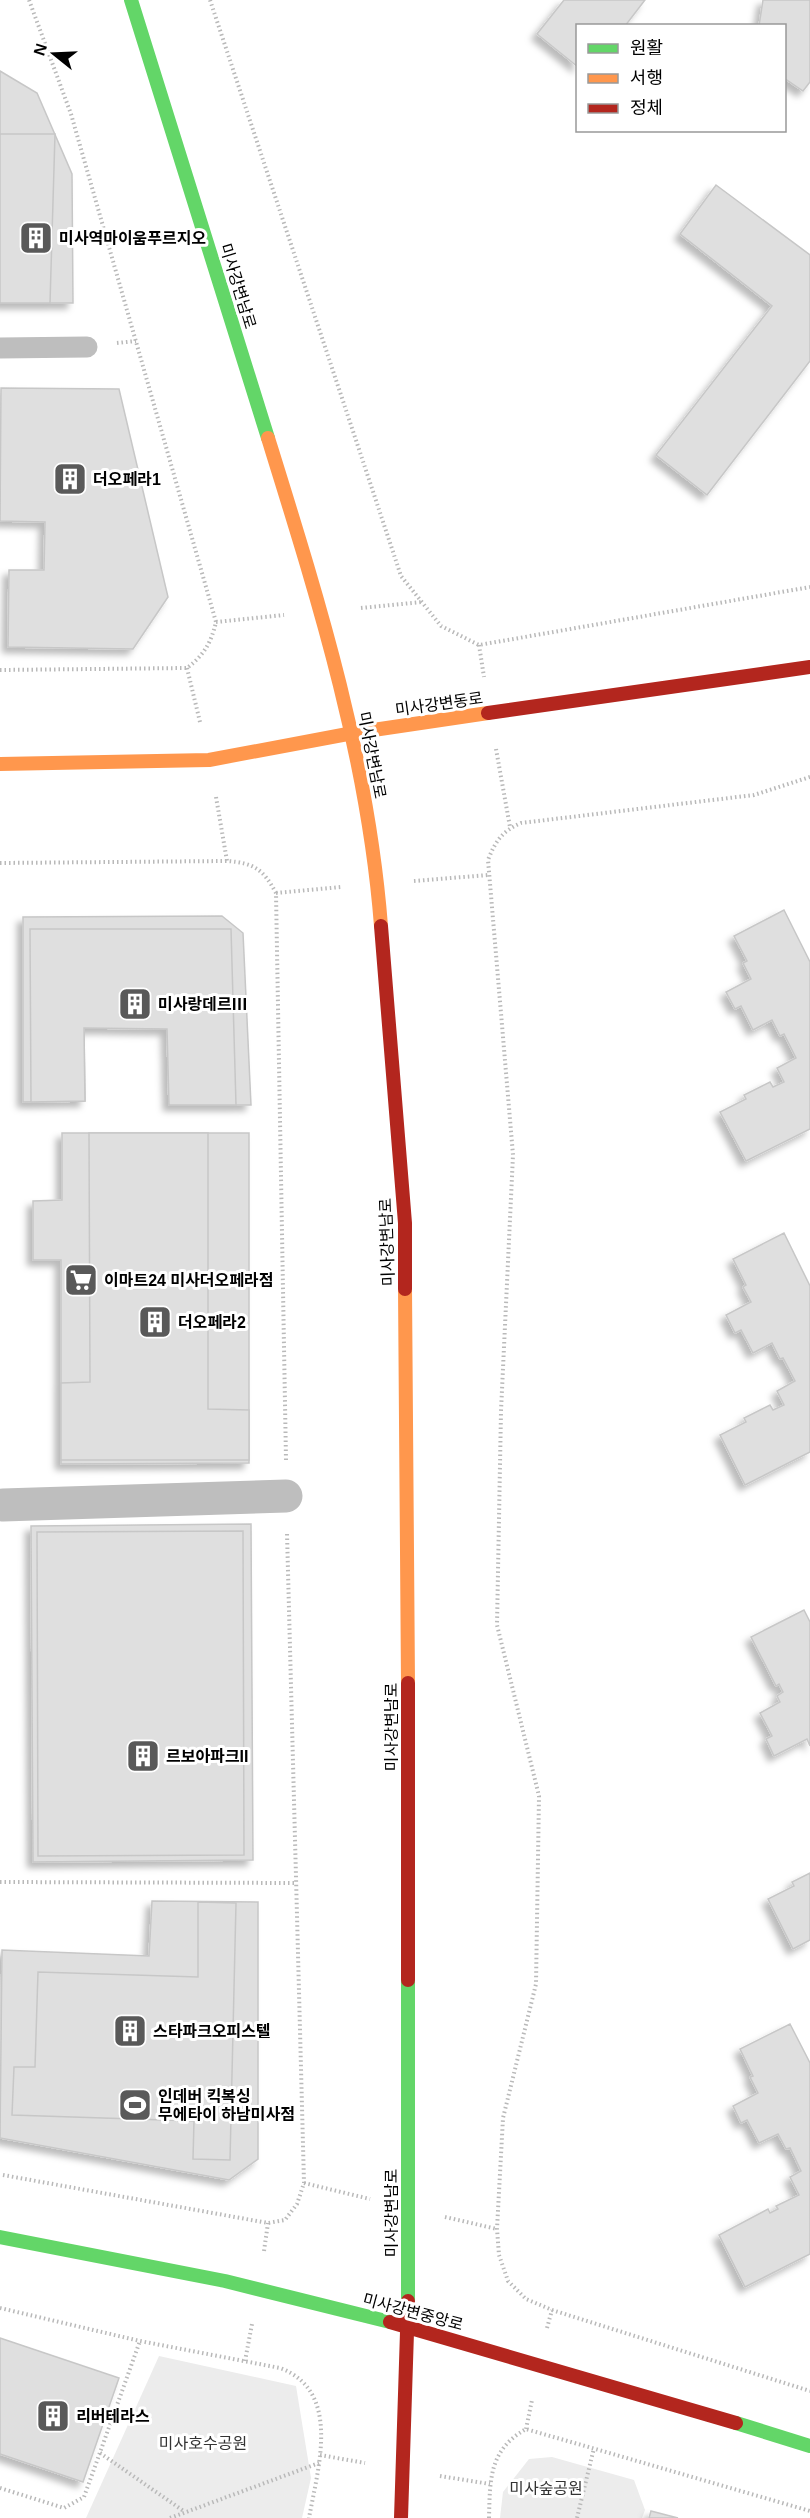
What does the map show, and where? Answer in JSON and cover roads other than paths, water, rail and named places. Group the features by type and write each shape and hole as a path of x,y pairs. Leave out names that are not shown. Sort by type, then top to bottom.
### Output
{"main road":[{"name":"미사강변남로","path":"131,0 319,600 353,734 378,884 405,1223 408,2327 401,2518"},
{"name":"미사강변동로","path":"0,764 209,760 353,734 810,667"},
{"name":"미사강변중앙로","path":"0,2236 258,2288 539,2363 810,2446"}],"street":[{"path":"3,1505 286,1496"}],"lane":[{"path":"0,348 87,347"}],"place":[{"name":"미사역마이움푸르지오","path":"36,238"},
{"name":"더오페라1","path":"70,479"},
{"name":"미사랑데르Ⅲ","path":"135,1004"},
{"name":"이마트24 미사더오페라점","path":"81,1280"},
{"name":"더오페라2","path":"155,1322"},
{"name":"르보아파크II","path":"143,1756"},
{"name":"스타파크오피스텔","path":"130,2031"},
{"name":"인데버 킥복싱 무에타이 하남미사점","path":"135,2105"},
{"name":"리버테라스","path":"53,2416"}],"park label":[{"name":"미사호수공원","path":"203,2443"},
{"name":"미사숲공원","path":"546,2488"}]}
